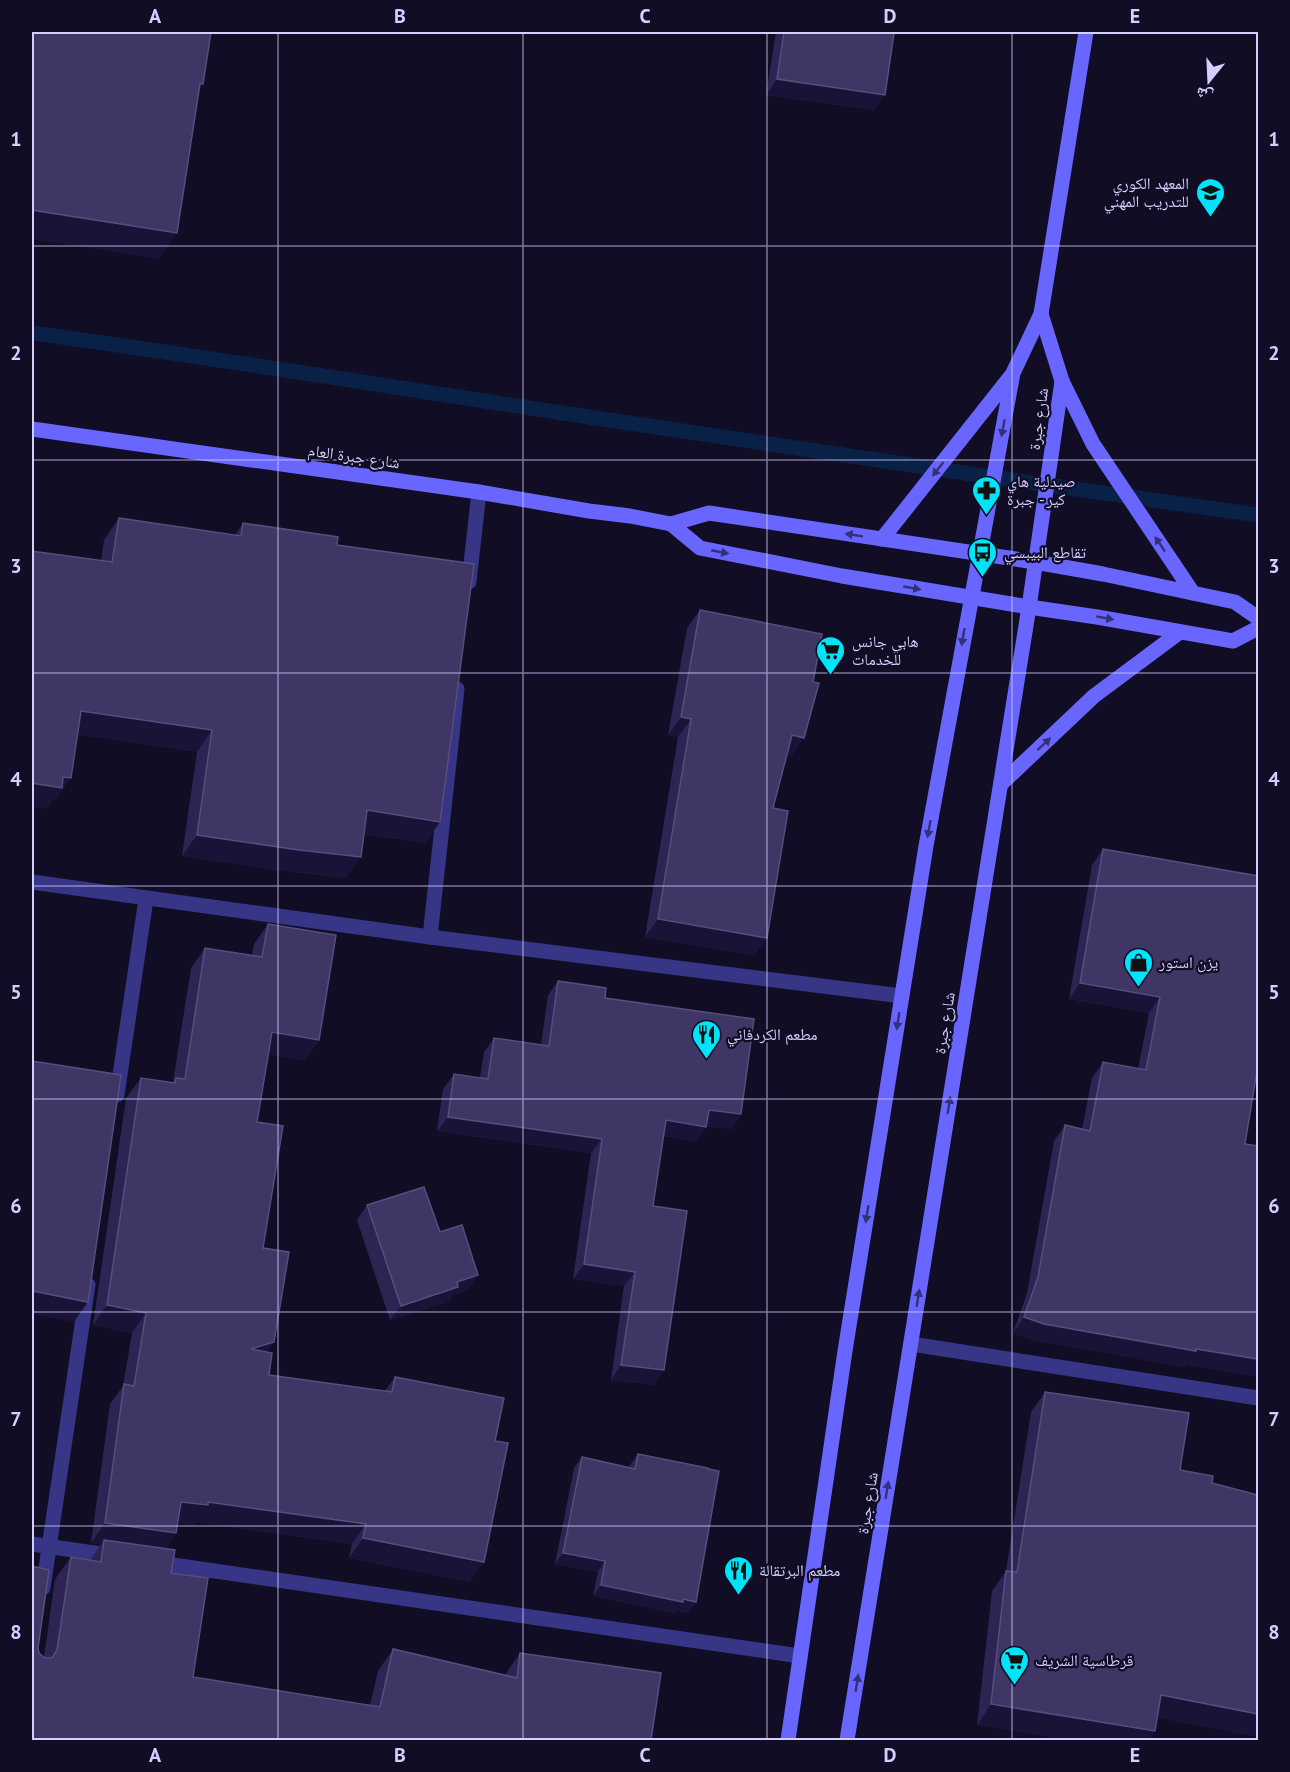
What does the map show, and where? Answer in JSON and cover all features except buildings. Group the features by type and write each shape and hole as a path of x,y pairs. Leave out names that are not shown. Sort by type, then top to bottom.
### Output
{"street":[{"path":"882,539 1013,373 1041,314 1086,32"},
{"name":"شارع جبرة","path":"848,1740 1029,607 1062,381 1041,314"},
{"path":"788,1740 847,1339 926,846 1013,373"},
{"path":"1062,381 1093,444 1193,593"},
{"name":"شارع جبرة العام","path":"32,429 479,492 671,524"},
{"path":"467,597 479,492"},
{"path":"671,524 709,513 1035,562 1235,602 1258,618"},
{"path":"671,524 700,548 842,576 1233,641 1258,628"},
{"path":"1001,784 1094,696 1180,632"},
{"path":"430,937 458,679"},
{"path":"32,882 430,937 902,996"},
{"path":"114,1111 146,899"},
{"path":"41,1603 90,1276"},
{"path":"911,1344 1258,1398"},
{"path":"32,1544 800,1656"}],"waterway":[{"path":"32,333 1258,515"}],"place":[{"name":"المعهد الكوري للتدريب المهني","path":"1210,218"},
{"name":"صيدلية هاي كير - جبرة","path":"986,516"},
{"name":"تقاطع البيبسي","path":"983,578"},
{"name":"هابي جانس للخدمات","path":"831,676"},
{"name":"يزن استور","path":"1138,988"},
{"name":"مطعم الكردفاني","path":"706,1060"},
{"name":"مطعم البرتقالة","path":"738,1596"},
{"name":"قرطاسية الشريف","path":"1014,1686"}]}
